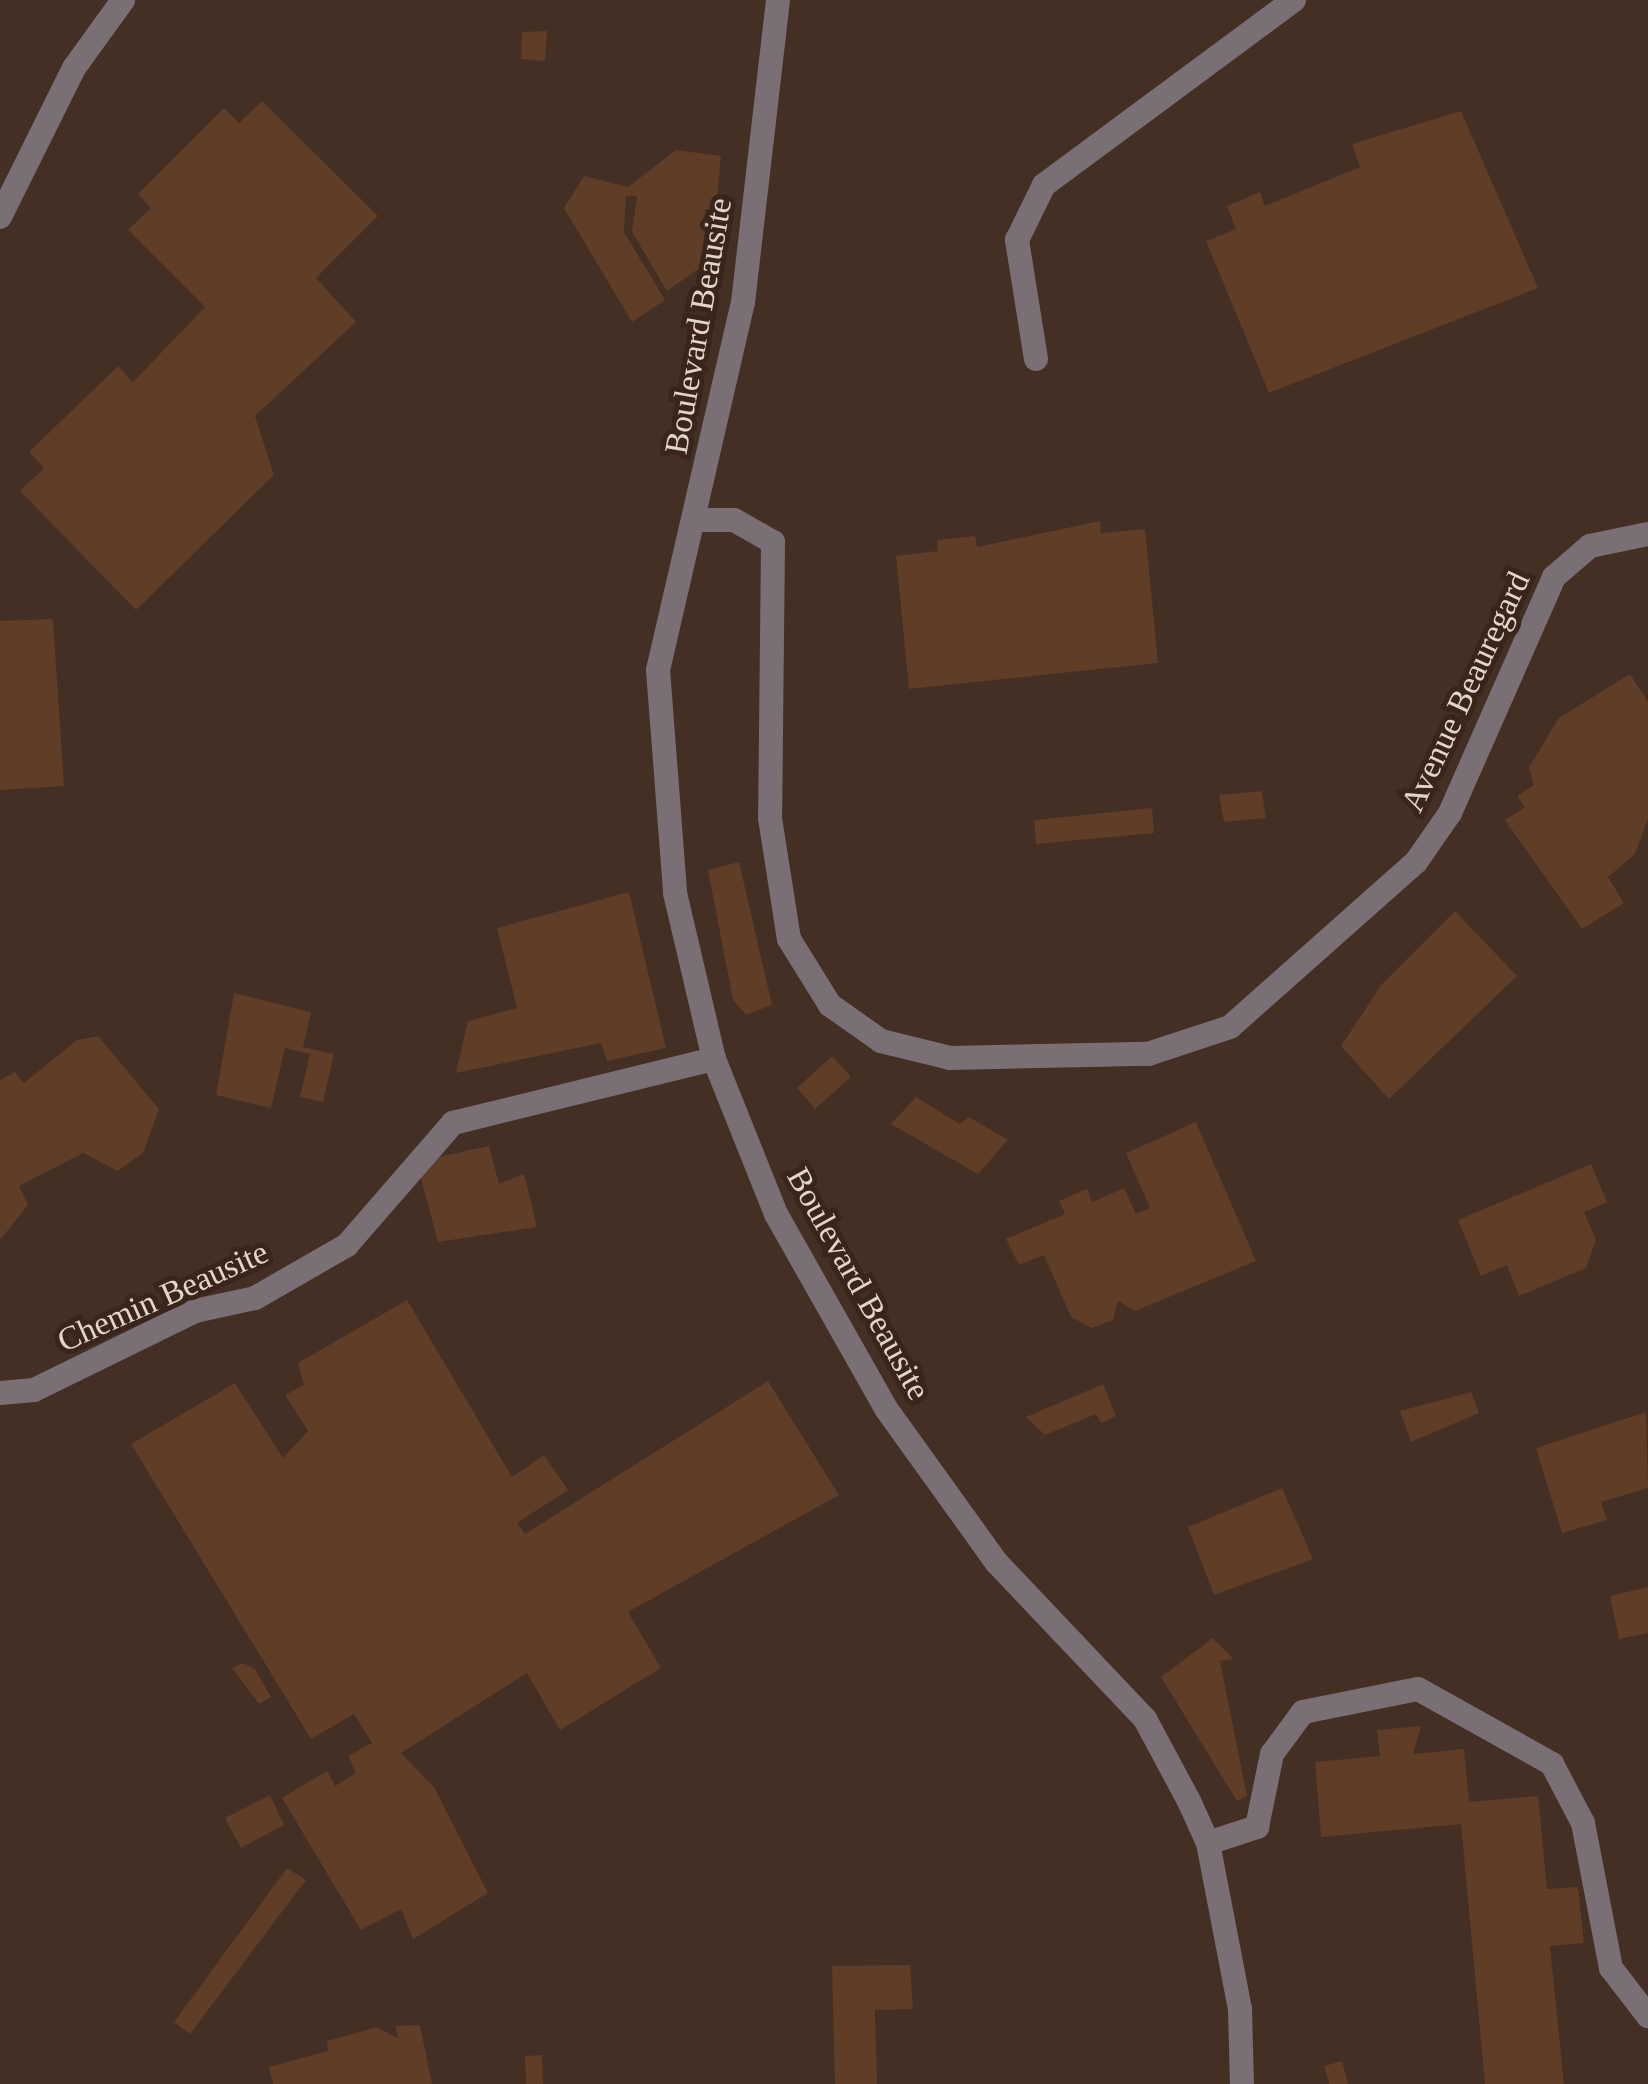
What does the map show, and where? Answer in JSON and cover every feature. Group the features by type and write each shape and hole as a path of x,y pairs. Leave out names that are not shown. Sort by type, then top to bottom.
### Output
{"street":[{"path":"0,217 74,68 123,0"},
{"name":"Boulevard Beausite","path":"778,0 743,302 658,670 675,893 714,1059 776,1214 887,1410 997,1563 1145,1719 1208,1843 1240,2009 1242,2084"},
{"path":"1036,359 1017,240 1044,185 1294,0"},
{"name":"Avenue Beauregard","path":"696,520 734,520 773,542 770,818 789,939 830,1006 881,1041 950,1058 1148,1054 1246,1015 1416,862 1450,813 1554,577 1589,546 1648,534"},
{"name":"Chemin Beausite","path":"0,1393 34,1390 329,1256 422,1148 453,1123 714,1059"},
{"path":"1208,1843 1257,1826 1272,1754 1303,1712 1418,1689 1552,1764 1583,1823 1611,1968 1648,2016"}],"building":[{"path":"547,31 545,61 521,59 522,32"},
{"path":"262,101 378,216 316,278 356,322 255,416 274,475 136,610 20,491 44,468 29,452 118,366 133,382 205,307 128,230 151,208 138,194 224,108 239,123"},
{"path":"1461,111 1538,288 1269,393 1206,241 1236,229 1227,206 1260,192 1265,206 1360,167 1352,144"},
{"path":"676,150 721,156 711,260 667,291 632,232 637,196 626,196 624,232 665,300 632,322 564,208 584,176 628,187"},
{"path":"1100,521 1101,533 1145,529 1158,663 909,689 896,556 938,551 937,540 975,536 977,547"},
{"path":"53,619 64,786 0,790 0,621"},
{"path":"1630,674 1648,702 1648,819 1635,854 1608,877 1624,903 1582,929 1505,820 1525,807 1517,796 1534,785 1529,767 1559,718"},
{"path":"1262,791 1266,818 1224,822 1219,795"},
{"path":"1152,808 1154,833 1036,844 1034,820"},
{"path":"739,862 772,1005 746,1015 733,1000 708,870"},
{"path":"629,892 666,1048 607,1061 601,1043 456,1073 468,1021 517,1008 497,928"},
{"path":"1455,911 1517,976 1389,1099 1341,1046 1382,984"},
{"path":"234,993 311,1012 303,1047 334,1054 323,1102 300,1097 310,1054 285,1048 271,1108 216,1095"},
{"path":"98,1036 159,1109 143,1153 118,1171 83,1153 19,1186 28,1205 0,1240 0,1080 15,1072 24,1083 77,1040"},
{"path":"832,1056 851,1077 815,1109 797,1088"},
{"path":"916,1097 960,1124 969,1117 1008,1140 978,1174 891,1124"},
{"path":"1196,1122 1256,1261 1135,1311 1118,1301 1113,1320 1092,1328 1071,1317 1044,1255 1019,1265 1006,1239 1065,1214 1059,1201 1087,1189 1092,1202 1124,1188 1136,1214 1150,1208 1126,1153"},
{"path":"489,1146 499,1184 524,1174 537,1227 438,1242 420,1175 433,1158"},
{"path":"1591,1164 1607,1202 1584,1212 1596,1240 1586,1268 1519,1296 1507,1265 1481,1276 1458,1220"},
{"path":"407,1300 512,1477 544,1455 568,1490 517,1523 525,1534 768,1381 839,1495 628,1612 661,1668 560,1730 527,1673 401,1753 434,1787 488,1893 413,1939 401,1909 361,1930 282,1798 327,1771 335,1786 356,1773 348,1756 372,1743 354,1714 311,1739 131,1444 235,1383 283,1458 308,1431 285,1395 304,1385 298,1363"},
{"path":"1103,1384 1116,1416 1101,1423 1096,1414 1045,1435 1026,1417"},
{"path":"1471,1392 1479,1413 1411,1442 1400,1411"},
{"path":"1646,1412 1648,1488 1601,1502 1607,1520 1562,1533 1536,1448"},
{"path":"1282,1488 1313,1559 1214,1595 1188,1527"},
{"path":"1648,1587 1648,1633 1619,1639 1610,1596"},
{"path":"1213,1638 1233,1659 1220,1661 1247,1796 1237,1801 1161,1677"},
{"path":"243,1663 255,1669 271,1697 259,1704 232,1668"},
{"path":"1421,1726 1413,1754 1464,1749 1469,1802 1538,1796 1547,1889 1578,1887 1584,1943 1550,1946 1564,2084 1485,2084 1461,1824 1321,1837 1315,1762 1380,1756 1377,1730"},
{"path":"270,1795 284,1825 241,1848 225,1818"},
{"path":"287,1868 306,1880 190,2034 174,2022"},
{"path":"910,1965 913,2009 875,2010 877,2084 835,2084 832,1966"},
{"path":"420,2025 432,2084 273,2084 269,2067 328,2051 327,2041 377,2027 399,2039 395,2026"},
{"path":"542,2055 543,2084 526,2084 525,2056"},
{"path":"1342,2061 1348,2084 1329,2084 1324,2066"}]}
